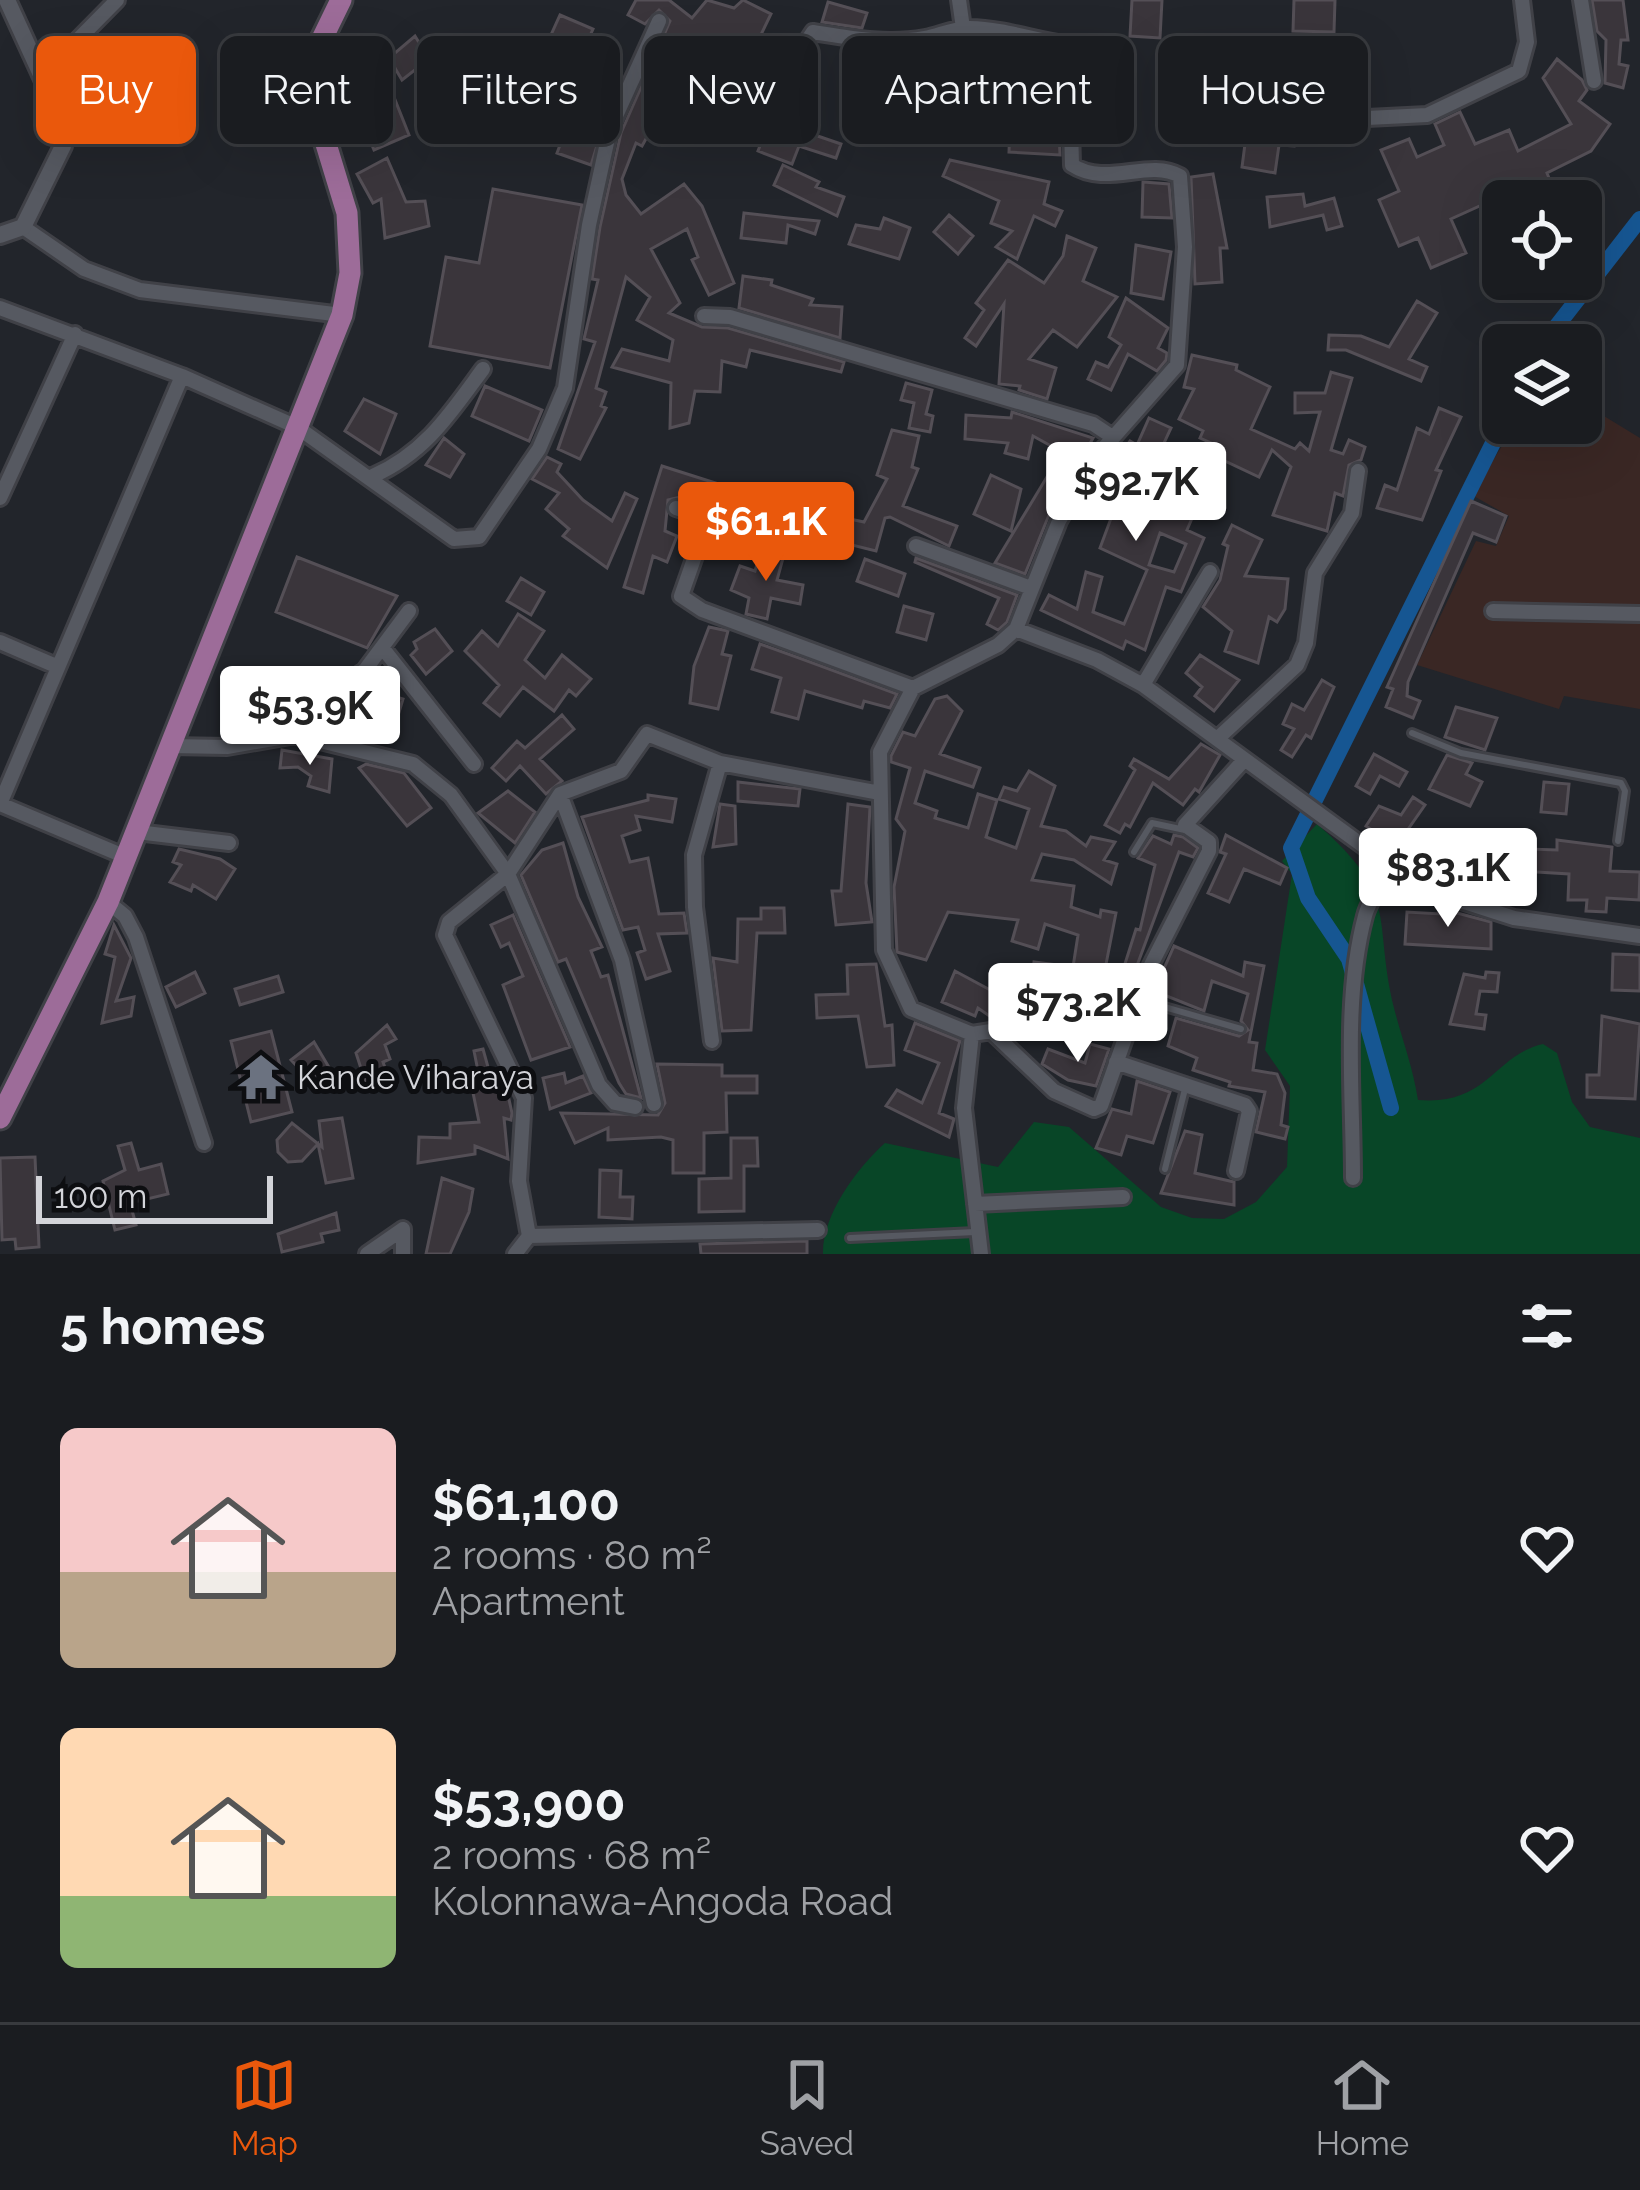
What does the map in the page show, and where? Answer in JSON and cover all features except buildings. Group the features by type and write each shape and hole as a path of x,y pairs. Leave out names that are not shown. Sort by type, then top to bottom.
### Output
{"main road":[{"path":"322,36 341,0"},
{"path":"0,1118 108,902 342,315 350,273 347,214 326,144"}],"street":[{"path":"7,0 36,60"},
{"path":"81,36 117,0"},
{"path":"959,0 963,28"},
{"path":"1368,117 1427,115 1519,71 1527,42 1522,0"},
{"path":"1581,0 1594,81"},
{"path":"0,308 182,376 297,427 373,476 454,539 479,537 538,449 565,388 589,224 610,129 659,21"},
{"path":"810,36 813,32 872,41 924,38 963,28 1028,36"},
{"path":"0,236 23,227 63,144"},
{"path":"1071,144 1072,165 1085,173 1123,176 1167,168 1180,176 1178,365 1111,436 1059,521 1016,629 998,645 914,688 880,752 884,950 911,1009 972,1034 991,1031 1054,1091 1094,1109 1108,1094 1138,1000 1209,851 1209,842 1186,830 1190,816 1244,760"},
{"path":"23,227 84,269 140,290 342,315"},
{"path":"704,316 730,317 936,375 1093,424 1111,436"},
{"path":"0,498 75,334"},
{"path":"373,476 407,460 435,435 483,369"},
{"path":"126,857 0,804 182,376"},
{"path":"1217,739 1298,665 1306,643 1315,573 1352,513 1358,471"},
{"path":"676,508 779,542"},
{"path":"708,519 681,596 702,610 914,688"},
{"path":"916,546 1031,588"},
{"path":"1143,686 1210,572"},
{"path":"269,740 385,651 409,611"},
{"path":"1493,611 1640,614"},
{"path":"1016,629 1097,660 1143,686 1391,867 1455,898 1514,918 1640,936"},
{"path":"0,642 56,666"},
{"path":"385,651 474,764"},
{"path":"515,1254 529,1236 519,1181 524,1098 445,935 449,922 508,874 560,794 621,771 646,734 720,763 880,793"},
{"path":"170,746 227,747 296,735 412,764 451,795 508,874 599,1085 615,1103 635,1107"},
{"path":"712,1041 694,855 720,763"},
{"path":"560,794 622,960 654,1104"},
{"path":"137,832 229,842"},
{"path":"1353,1178 1353,1024 1360,950 1365,913 1391,867"},
{"path":"108,902 125,916 136,937 204,1143"},
{"path":"972,1034 964,1108 981,1254"},
{"path":"1117,1063 1238,1100 1249,1111 1236,1171"},
{"path":"975,1204 1123,1197"},
{"path":"368,1254 403,1229 403,1254"},
{"path":"529,1236 818,1230"}],"lane":[{"path":"1412,733 1461,753 1621,783 1625,791 1618,841"},
{"path":"1134,852 1152,823 1186,830"},
{"path":"1138,1000 1241,1029"},
{"path":"1165,1169 1186,1083"},
{"path":"850,1238 979,1232"}],"shaded area":[{"path":"1602,415 1640,438 1640,709 1564,696 1559,709 1417,665 1476,541 1496,546 1509,516 1472,495 1503,444 1602,444"}],"green space":[{"path":"1317,824 1361,871 1379,909 1394,1008 1418,1100 1460,1095 1526,1050 1543,1044 1557,1053 1572,1102 1590,1127 1640,1138 1640,1254 823,1254 828,1224 843,1193 885,1143 998,1167 1034,1122 1069,1127 1161,1207 1192,1218 1224,1219 1256,1202 1287,1167 1290,1086 1265,1050 1292,874 1282,861"}],"waterway":[{"path":"1558,324 1640,219"},
{"path":"1391,1108 1349,959 1308,898 1291,848 1493,444"}],"place":[{"name":"Kande Viharaya","path":"261,1077"}]}
